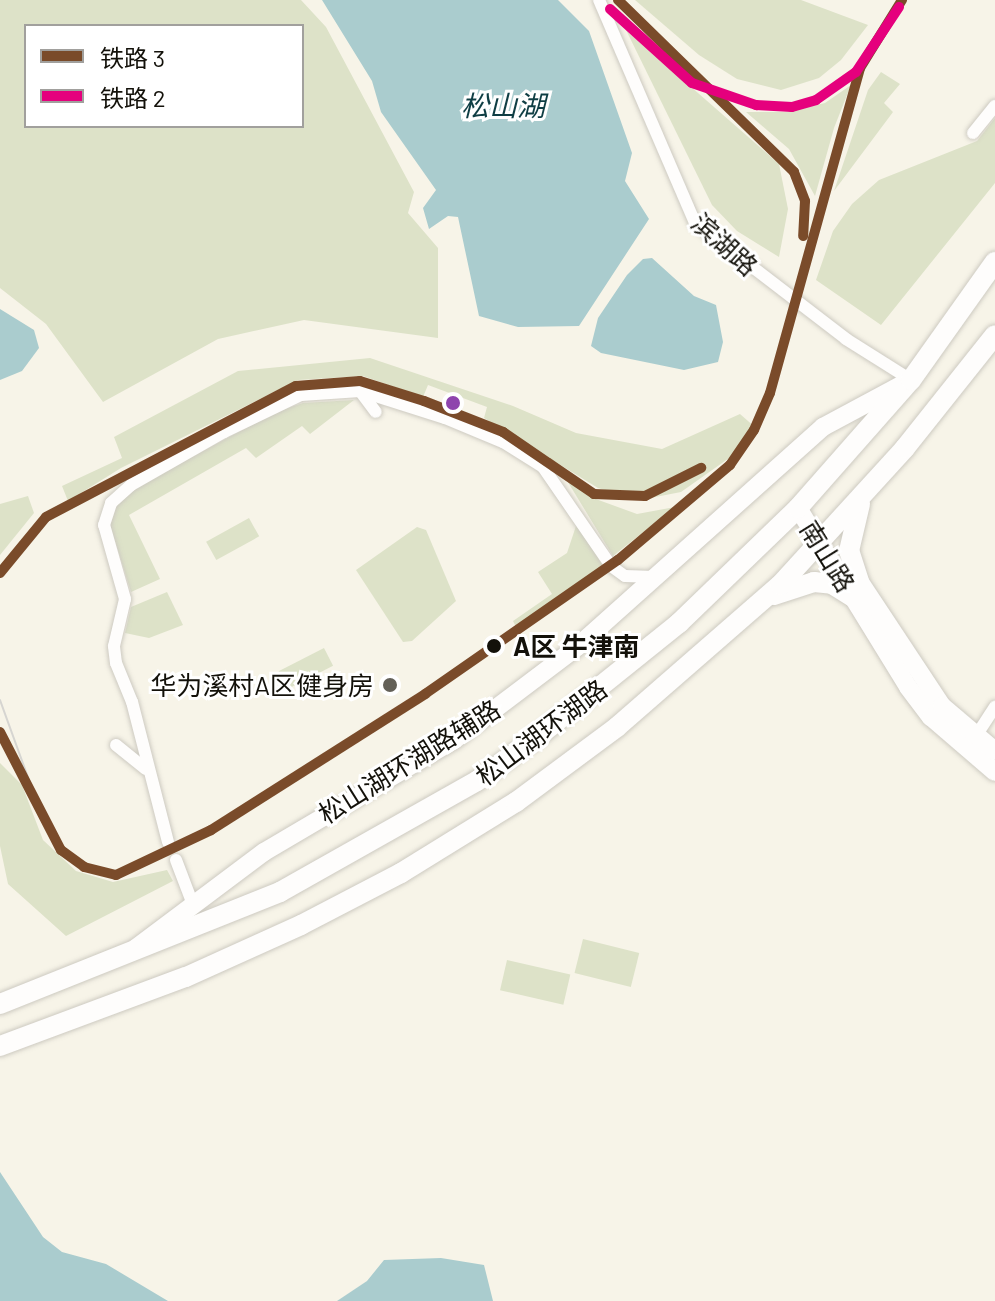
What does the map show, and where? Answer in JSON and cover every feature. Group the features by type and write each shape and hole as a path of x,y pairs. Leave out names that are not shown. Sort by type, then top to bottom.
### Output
{"main road":[{"name":"松山湖环湖路","path":"0,1004 126,957 280,892 477,781 649,649 798,508 911,380 995,262"},
{"name":"松山湖环湖路","path":"0,1046 287,932 460,839 617,727 760,603 824,538 866,492 995,335"},
{"name":"松山湖环湖路辅路","path":"126,957 192,902 289,836 454,740 660,576 823,427 911,380"},
{"path":"760,603 814,582 856,589 849,542 866,492"},
{"name":"南山路","path":"798,508 824,538 931,717 995,772"},
{"name":"南山路","path":"856,589 921,678 976,736 995,751"}],"street":[{"name":"滨湖路","path":"599,0 620,39 685,207 723,249 846,339 911,380"},
{"path":"973,133 995,106"},
{"path":"360,391 376,412"},
{"path":"168,842 146,769 132,702 116,663 114,646 125,599 104,525 111,503 155,470 301,395 360,391 503,442 543,467 611,566 625,576 660,576"},
{"path":"976,736 995,707"},
{"path":"116,745 146,769"},
{"path":"176,860 192,902"}],"green space":[{"path":"0,0 301,0 326,27 414,192 408,213 438,248 438,338 304,320 218,339 103,402 46,324 0,288"},
{"path":"635,0 801,0 868,25 841,60 819,78 781,90 737,79 699,55"},
{"path":"626,30 779,164 788,209 779,257 737,231 712,205"},
{"path":"881,72 900,84 884,103 893,112 834,191 868,90"},
{"path":"851,85 834,128 815,196 789,149 746,112 786,112 825,103"},
{"path":"995,118 995,183 881,325 816,280 833,231 852,204 879,180 977,141"},
{"path":"370,358 513,406 576,433 662,449 740,414 756,428 732,456 681,492 640,500 598,488 484,418 487,407 428,385 423,397 363,376 298,380 121,468 68,501 62,486 122,458 114,437 238,371"},
{"path":"354,400 310,434 302,426 256,458 246,448 129,515 160,579 131,592 110,525 116,505 134,488 276,412 303,403"},
{"path":"566,479 593,498 637,514 675,507 613,556"},
{"path":"28,496 34,513 0,555 0,504"},
{"path":"249,518 259,536 216,560 206,542"},
{"path":"577,523 603,566 516,627 513,621 552,594 538,572 567,553"},
{"path":"417,527 426,530 456,601 412,641 403,642 356,570"},
{"path":"167,592 183,625 149,638 125,633 131,607"},
{"path":"324,648 333,666 288,689 279,671"},
{"path":"0,763 22,785 43,840 76,871 113,882 167,870 173,881 66,936 8,884 0,846"},
{"path":"583,939 639,953 631,987 575,973"},
{"path":"507,960 570,975 563,1005 500,990"}],"water":[{"name":"松山湖","path":"322,0 558,0 589,31 632,153 625,181 649,219 579,326 518,327 479,316 458,217 448,216 429,229 423,208 436,190 381,112 372,81"},
{"path":"652,258 694,296 716,305 723,342 718,362 684,370 601,353 591,346 598,318 627,275 643,259"},
{"path":"0,309 34,330 39,348 22,371 0,380"},
{"path":"0,1172 43,1237 62,1252 106,1264 168,1301 0,1301"},
{"path":"441,1258 484,1265 493,1301 337,1301 367,1281 384,1260"}],"tram line":[{"path":"0,700 34,794"}],"rail line":[{"name":"3","path":"618,0 794,172 805,201 803,236"},
{"name":"3","path":"0,732 61,850 84,867 116,875 211,830 425,694 618,560 730,465 754,430 770,393 860,68 902,0"},
{"name":"2","path":"610,9 692,83 756,105 792,107 816,100 856,72 899,7"},
{"name":"3","path":"0,573 46,517 296,386 360,381 424,401 503,432 594,494 645,496 701,468"}],"place":[{"name":"A区 牛津南","path":"494,646"},
{"name":"华为溪村A区健身房","path":"390,685"}]}
